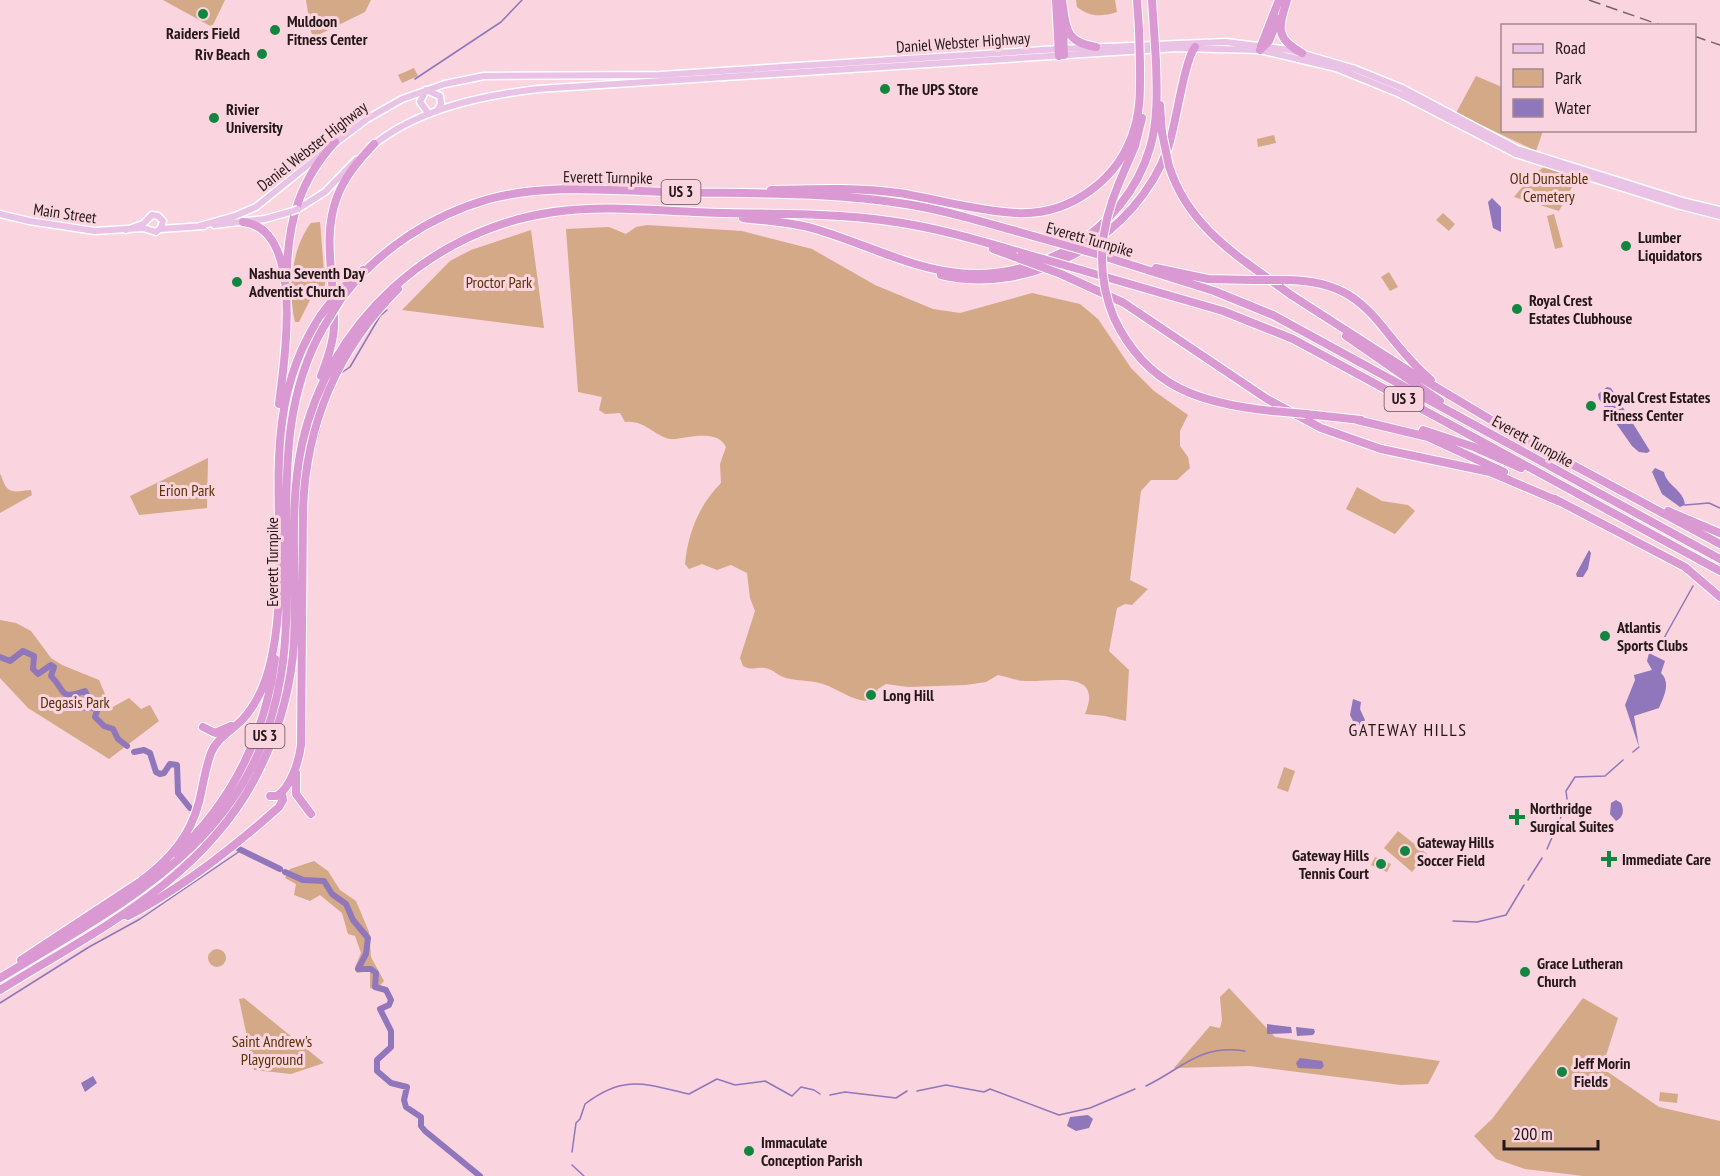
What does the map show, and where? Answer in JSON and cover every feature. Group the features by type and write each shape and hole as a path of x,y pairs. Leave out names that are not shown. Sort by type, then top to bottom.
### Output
{"highway":[{"path":"1056,0 1061,52"},
{"path":"1061,52 1062,0"},
{"path":"1062,0 1067,29 1071,37 1079,44 1096,47"},
{"path":"1137,0 1142,118 1135,146 1106,215 1101,250 1104,285 1114,318 1139,357 1175,387 1218,404 1409,427 1468,444 1600,506"},
{"path":"1154,0 1154,30 1162,133 1169,166 1183,198 1205,229 1227,249 1400,375 1500,438"},
{"path":"1263,47 1279,0"},
{"path":"1263,47 1287,0"},
{"path":"1287,0 1280,21 1281,34 1286,43 1302,53"},
{"path":"870,248 932,273 976,280 1032,273 1075,254 1123,215 1160,167 1172,138 1194,47"},
{"path":"718,213 805,226 930,268 975,274 1027,267 1073,246 1109,217 1127,195 1142,170 1150,148 1156,120 1156,62"},
{"path":"681,192 856,189 896,193 1009,213 1031,213 1053,209 1075,200 1094,188 1110,173 1124,154 1133,134 1138,112 1140,63"},
{"path":"278,507 275,443 285,346 288,243 296,203 314,168 335,142"},
{"path":"304,436 333,338 330,232 333,209 348,176 374,144"},
{"name":"Everett Turnpike","path":"0,978 132,897 178,863 220,817 256,758 274,709 284,652 286,462 289,428 303,372 323,328 341,299 372,264 407,236 463,208 504,196 555,190 842,197 894,202 955,214 1093,254 1209,289 1262,310 1720,559"},
{"name":"Everett Turnpike","path":"0,990 153,894 197,858 231,818 265,758 281,715 292,659 295,493 304,436 328,372 363,319 408,275 460,241 508,222 564,211 604,209 862,218 941,230 1018,255 1071,267 1223,311 1288,336 1720,572"},
{"path":"243,222 259,227 271,239 281,262 286,294"},
{"path":"311,814 299,800 295,788 300,752 303,497 307,458 318,417 339,366 371,317 410,278 460,241"},
{"path":"1093,254 1203,278 1322,283 1354,297 1379,320 1418,369 1459,400"},
{"path":"1018,255 1124,303 1267,399 1327,430 1381,449 1490,472 1558,501"},
{"path":"0,974 172,859 201,829 224,799 247,758 261,723 270,690 276,651 278,443 285,398 297,359 321,315 354,275 372,264"},
{"path":"1288,293 1517,436 1720,544"},
{"path":"1357,420 1406,430 1446,443 1685,567 1720,597"},
{"path":"1593,476 1695,524 1720,533"},
{"path":"203,727 211,732 220,732 239,721 252,707 268,672 278,610"},
{"path":"141,881 166,860 183,840 196,812 213,749 252,707"},
{"path":"76,943 154,901 207,865 278,808 300,752"},
{"path":"270,796 282,793"}],"main road":[{"name":"Daniel Webster Highway","path":"218,223 243,222 298,209 325,192 374,144 398,128 436,111 492,96 549,88 1197,41 1302,53 1384,80 1517,149 1678,200 1720,210"},
{"name":"Daniel Webster Highway","path":"218,223 264,201 335,142 377,113 426,90 462,80 495,75 660,75 1061,52 1194,47 1263,47 1309,61 1368,80 1521,156 1677,205 1720,216"},
{"path":"429,114 420,102 426,90 436,92 441,98 441,104 436,111"},
{"name":"Main Street","path":"0,214 95,231 149,230"},
{"path":"179,227 155,215 147,220 149,230 154,232 160,229 218,223"},
{"name":"Main Street","path":"126,231 147,220"},
{"path":"160,229 163,221"}],"green space":[{"name":"Raiders Field","path":"163,0 225,0 212,27"},
{"path":"306,0 371,0 365,12 314,37 311,32"},
{"path":"1076,0 1115,0 1117,12 1106,15 1091,14 1077,7"},
{"path":"414,68 418,76 402,83 398,75"},
{"path":"1476,76 1501,87 1501,132 1543,132 1536,151 1456,113"},
{"path":"1274,135 1276,143 1258,147 1257,139"},
{"name":"Old Dunstable Cemetery","path":"1546,166 1578,176 1559,211 1514,197 1532,175"},
{"path":"1443,213 1455,224 1449,231 1436,220"},
{"path":"1554,214 1563,247 1555,249 1547,216"},
{"path":"320,222 325,284 322,291 312,296 299,322 295,322 292,284 295,258 304,233 311,223"},
{"path":"647,225 742,231 812,249 875,285 933,309 960,313 1032,293 1080,304 1098,319 1131,368 1154,391 1188,415 1180,431 1180,446 1188,457 1190,468 1177,480 1151,480 1141,491 1130,580 1148,589 1132,605 1125,604 1117,608 1109,651 1129,670 1126,721 1085,714 1089,700 1088,690 1082,684 1073,681 1023,681 998,675 986,682 966,685 908,687 886,684 878,689 870,701 864,701 823,684 786,678 768,669 751,669 743,666 740,658 755,611 750,598 747,573 731,565 717,570 702,564 689,569 685,564 696,520 721,483 720,464 726,447 717,438 711,436 676,439 663,437 640,424 625,422 620,413 605,414 599,410 602,397 578,392 566,229 609,227 626,234 636,227"},
{"name":"Proctor Park","path":"531,230 544,328 402,310 450,261 471,250"},
{"path":"1389,272 1398,287 1390,291 1381,277"},
{"name":"Erion Park","path":"208,458 207,508 139,515 130,496"},
{"path":"0,474 9,490 31,490 32,495 0,513"},
{"path":"1357,487 1382,501 1408,505 1415,511 1395,534 1346,509"},
{"name":"Degasis Park","path":"0,620 16,623 31,631 51,658 99,680 111,708 129,698 141,709 150,705 159,721 109,759 28,708 0,678"},
{"path":"1284,767 1295,771 1288,792 1277,788"},
{"name":"Gateway Hills Soccer Field","path":"1398,831 1427,854 1412,872 1384,848"},
{"name":"Gateway Hills Tennis Court","path":"1375,857 1391,864 1387,872 1371,865"},
{"path":"314,861 328,871 340,890 356,901 369,932 371,957 384,981 376,990 370,988 370,971 357,973 355,967 361,953 355,936 348,934 342,913 320,895 310,901 294,895 296,884 285,878 290,869"},
{"path":"213,949 221,949 226,954 224,965 213,967 208,962 208,954"},
{"path":"1229,988 1275,1037 1440,1061 1428,1084 1401,1085 1250,1066 1174,1068 1210,1026 1220,1028 1222,1020 1220,997"},
{"name":"Saint Andrew's Playground","path":"244,998 324,1063 291,1074 254,1070 239,999"},
{"path":"1583,998 1618,1018 1602,1068 1659,1107 1720,1121 1720,1176 1583,1176 1525,1169 1496,1159 1474,1136 1492,1119"},
{"path":"1660,1092 1678,1094 1677,1103 1659,1101"}],"water":[{"path":"1492,198 1501,207 1501,232 1493,228 1488,202"},
{"path":"1607,387 1611,388 1650,451 1647,453 1639,452 1632,446 1599,399 1598,394"},
{"path":"1655,468 1664,472 1668,481 1682,495 1685,505 1680,507 1662,494 1652,472"},
{"path":"1589,550 1591,553 1588,569 1583,577 1577,577 1576,574"},
{"path":"1649,653 1665,661 1661,673 1666,681 1666,690 1659,708 1634,716 1639,747 1625,705 1635,680 1634,675 1652,670 1647,661"},
{"path":"1353,699 1361,702 1360,709 1365,720 1361,727 1355,725 1350,715"},
{"path":"1616,800 1621,803 1623,811 1621,817 1616,821 1610,814 1611,803"},
{"path":"1267,1024 1291,1027 1292,1033 1267,1034"},
{"path":"1296,1027 1314,1029 1315,1032 1313,1035 1297,1036"},
{"path":"1300,1058 1322,1061 1324,1066 1321,1069 1298,1068 1296,1063"},
{"path":"93,1076 97,1083 85,1092 81,1083"},
{"path":"1088,1115 1093,1119 1089,1128 1076,1131 1067,1126 1070,1117"}],"waterway":[{"path":"415,79 501,22 522,0"},
{"path":"341,373 350,367 380,316 387,310"},
{"path":"317,439 322,419"},
{"path":"1685,505 1709,503 1720,508"},
{"path":"1663,647 1664,638 1693,586"},
{"path":"0,657 10,661 23,651 34,656 33,669 38,674 51,665 54,667 51,676 64,693 71,695 85,691 88,697 84,703 85,708 98,708 95,717 104,726 113,729 118,739 127,746"},
{"path":"1633,752 1639,747"},
{"path":"134,752 144,750 150,753 156,772 160,774 164,773 170,764 177,765 178,793 190,808"},
{"path":"1567,799 1566,791 1575,777 1605,776 1623,760"},
{"path":"1547,849 1567,803"},
{"path":"239,849 280,869"},
{"path":"0,1003 89,947 140,919 240,851"},
{"path":"1528,880 1542,858"},
{"path":"285,872 303,880 324,881 332,894 346,904 353,920 368,938 366,954 358,969 371,969 376,973 375,987 386,990 391,1000 389,1005 380,1009 391,1031 391,1047 377,1060 377,1071 391,1083 407,1087 404,1100 406,1107 421,1117 421,1126 425,1131 480,1176"},
{"path":"1453,921 1477,922 1506,915 1524,885"},
{"path":"1146,1086 1204,1054 1229,1050 1245,1051"},
{"path":"572,1152 576,1123 580,1119 585,1104 612,1088 623,1085 647,1085 689,1094 717,1079 735,1085 765,1081 792,1096 801,1087 820,1094"},
{"path":"917,1091 946,1085 984,1092 990,1089 1059,1115 1090,1108 1135,1089"},
{"path":"830,1095 845,1092 896,1098 907,1091"},
{"path":"572,1165 584,1176"}],"railway":[{"path":"1589,0 1657,24"},
{"path":"1696,37 1720,45"}],"place":[{"name":"Raiders Field","path":"203,14"},
{"name":"Muldoon Fitness Center","path":"275,30"},
{"name":"Riv Beach","path":"262,54"},
{"name":"The UPS Store","path":"885,89"},
{"name":"Rivier University","path":"214,118"},
{"name":"Lumber Liquidators","path":"1626,246"},
{"name":"Nashua Seventh Day Adventist Church","path":"237,282"},
{"name":"Royal Crest Estates Clubhouse","path":"1517,309"},
{"name":"Royal Crest Estates Fitness Center","path":"1591,406"},
{"name":"Atlantis Sports Clubs","path":"1605,636"},
{"name":"Long Hill","path":"871,695"},
{"name":"Northridge Surgical Suites","path":"1517,817"},
{"name":"Gateway Hills Soccer Field","path":"1405,851"},
{"name":"Immediate Care","path":"1609,859"},
{"name":"Gateway Hills Tennis Court","path":"1381,864"},
{"name":"Grace Lutheran Church","path":"1525,972"},
{"name":"Jeff Morin Fields","path":"1562,1072"},
{"name":"Immaculate Conception Parish","path":"749,1151"}],"district":[{"name":"GATEWAY HILLS","path":"1408,730"}]}
